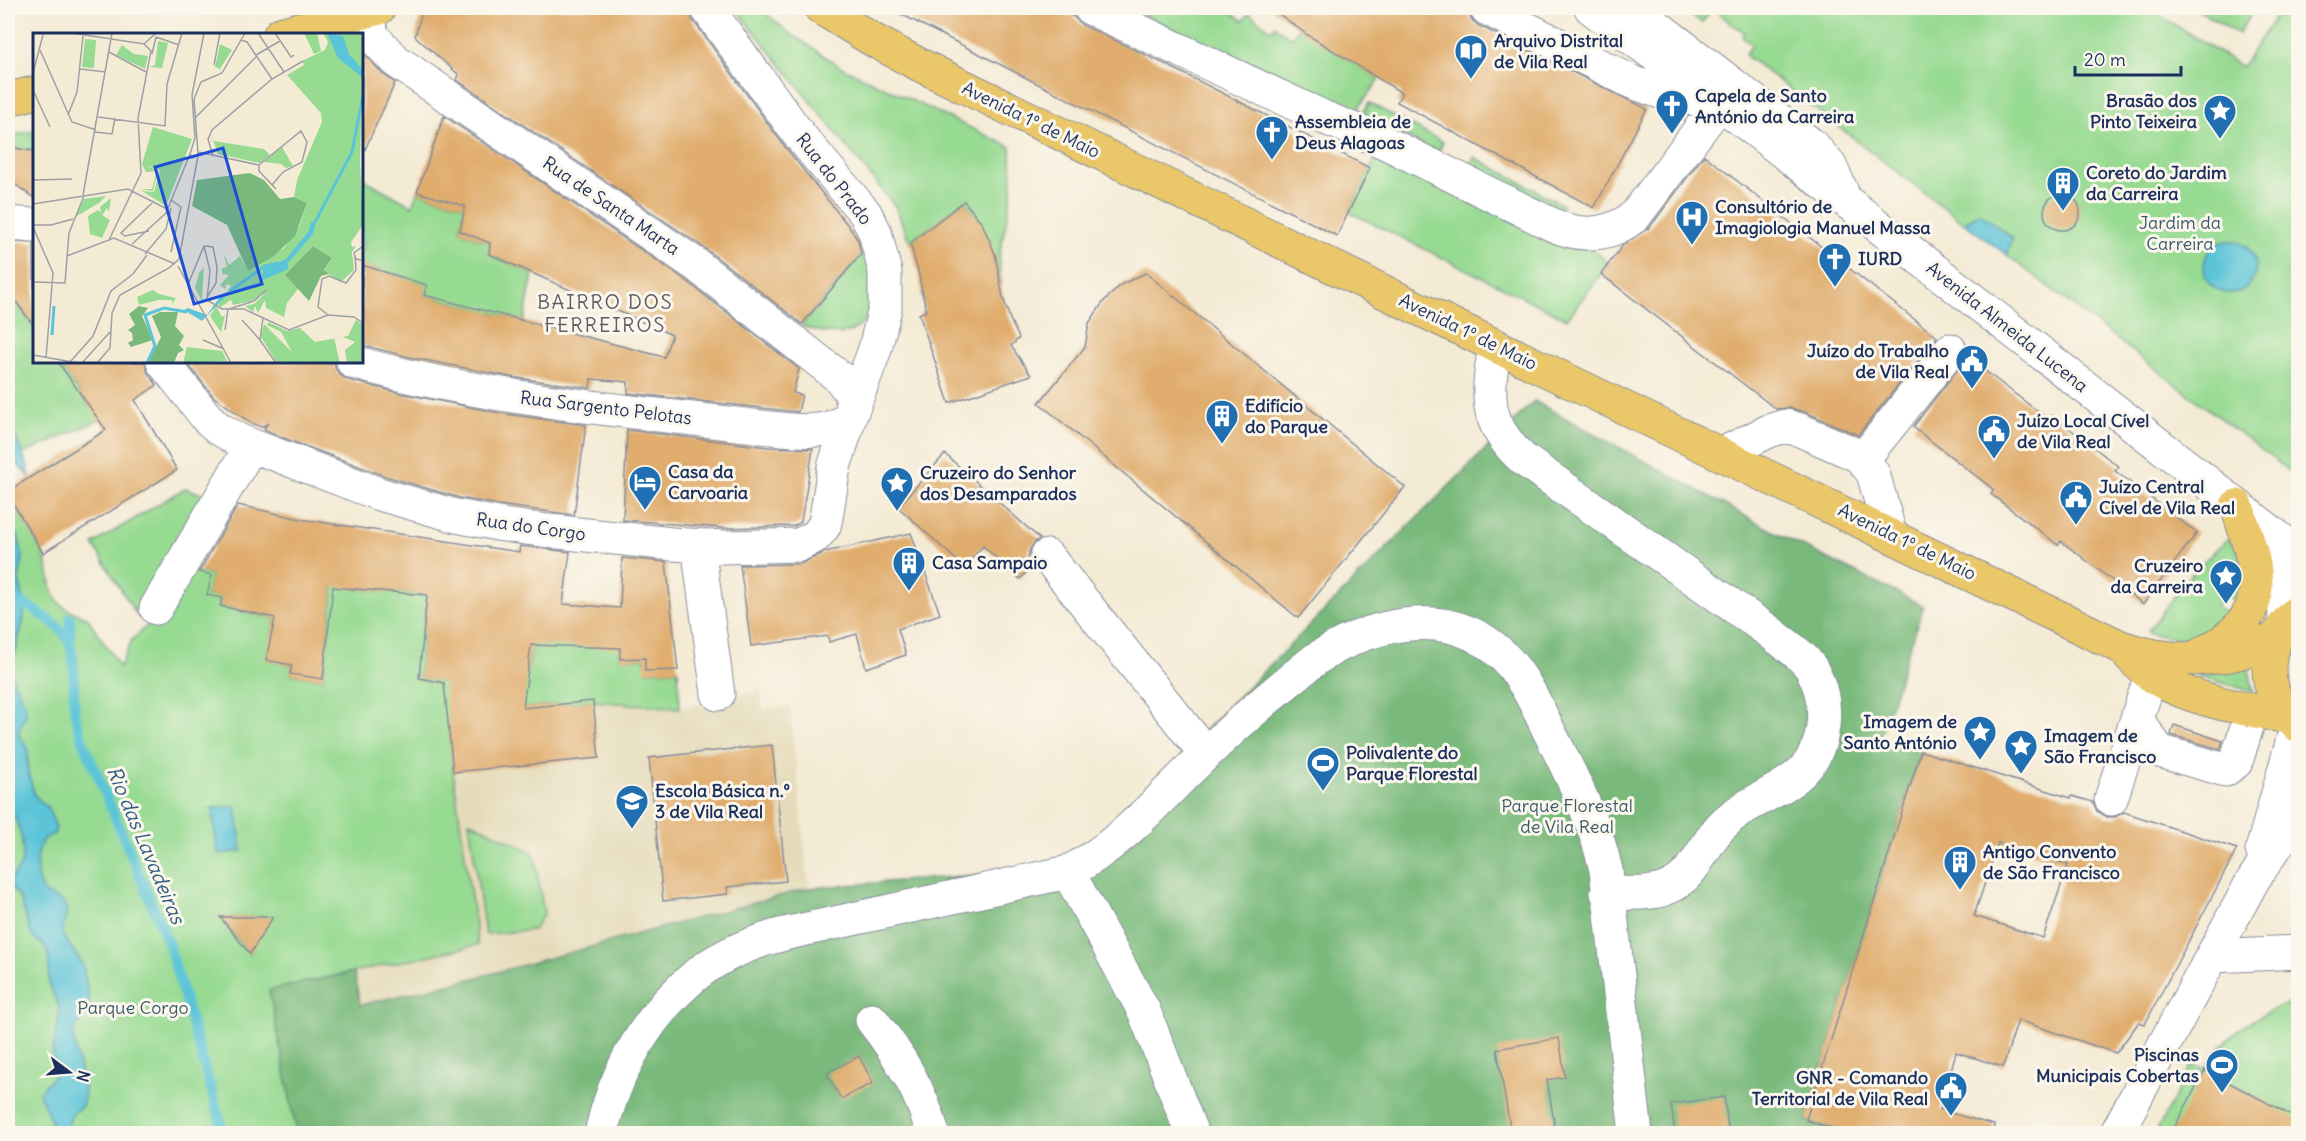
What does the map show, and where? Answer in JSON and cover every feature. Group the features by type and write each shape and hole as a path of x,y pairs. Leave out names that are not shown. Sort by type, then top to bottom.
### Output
{"main road":[{"name":"Avenida 1º de Maio","path":"821,8 910,60 2121,647 2155,657 2192,658 2249,650 2286,624"},
{"path":"284,33 371,10"},
{"path":"8,99 33,93"},
{"path":"2192,658 2218,644 2235,631 2244,621 2254,601 2257,585 2256,567 2237,506"},
{"path":"2286,624 2270,654 2269,671 2271,688 2278,703 2294,723"},
{"name":"Avenida 1º de Maio","path":"2121,647 2142,669 2166,684 2294,723"}],"street":[{"name":"Rua do Prado","path":"707,8 800,136 865,213 875,232 885,272 885,308 875,349 852,410"},
{"path":"1090,8 1323,117 1384,142 1553,225 1577,233 1606,232 1621,226 1635,216 1720,104"},
{"name":"Avenida Almeida Lucena","path":"1486,8 1615,73 1662,93 1720,104"},
{"path":"1633,8 1813,146 1830,166 1846,202"},
{"path":"1597,9 1600,42 1605,57 1615,73"},
{"name":"Avenida Almeida Lucena","path":"1597,9 2298,553"},
{"name":"Rua de Santa Marta","path":"371,10 374,38 396,61 718,280 839,376 851,393 852,410"},
{"path":"8,223 33,225"},
{"path":"1495,345 1488,387 1489,398 1494,422 1502,439 1511,449 1770,632 1799,655 1811,667 1823,705 1824,726 1819,746 1808,764 1796,777 1730,818 1714,834 1687,874 1672,887 1649,893 1607,893"},
{"path":"1863,459 1950,350"},
{"name":"Rua do Corgo","path":"164,363 207,418 229,435 251,446 379,494 456,516 503,525 698,546 788,546 806,543 816,536 824,526 834,467 852,410"},
{"name":"Rua Sargento Pelotas","path":"357,363 481,392 771,428 824,429 843,422 852,410"},
{"path":"1722,453 1769,431 1791,427 1863,459 1873,473 1890,534"},
{"path":"156,608 251,446"},
{"name":"Avenida Almeida Lucena","path":"2237,506 2272,562 2283,596 2286,624"},
{"path":"698,546 718,694"},
{"path":"1047,556 1206,754"},
{"path":"601,1134 619,1078 642,1035 678,991 719,960 741,948 784,934 1068,872 1098,855 1128,831 1206,754 1308,665 1349,640 1401,624 1455,628 1492,647 1513,667 1525,684 1564,761 1595,830 1606,870 1636,1134"},
{"path":"2111,799 2151,675"},
{"path":"2137,720 2159,751 2225,770 2236,762 2252,710"},
{"path":"2253,880 2294,723"},
{"path":"2116,1134 2253,880 2298,814"},
{"path":"1068,872 1144,1011 1192,1134"},
{"path":"2214,956 2298,952"},
{"path":"872,1020 908,1070 922,1098 933,1134"}],"shaded area":[{"name":"Escola Básica n.º 3 de Vila Real","path":"761,690 763,710 790,706 809,888 483,976 359,1005 354,972 478,945 453,772 448,716 593,701 680,708"}],"green space":[{"path":"735,8 759,8 791,34 841,67 1011,147 1012,191 999,257 1001,286 926,311 922,293 982,223 964,201 910,243 895,206"},
{"path":"1127,8 1227,8 1243,21 1249,13 1271,30 1275,26 1291,38 1299,28 1380,79 1356,111"},
{"path":"1681,8 1713,8 1702,23"},
{"name":"Jardim da Carreira","path":"1724,8 2148,8 2242,67 2281,8 2298,8 2298,478 2007,255 2012,238 1980,213 1964,223 1745,55 1752,45 1742,37 1744,33 1719,14"},
{"path":"2195,8 2227,8 2233,11 2236,8 2255,8 2238,34"},
{"path":"1369,103 1443,142 1438,153 1363,114"},
{"path":"33,131 33,151 8,147 8,136"},
{"path":"1379,151 1584,242 1609,263 1567,319 1349,212"},
{"path":"1474,157 1563,205 1557,216 1468,169"},
{"path":"363,179 412,206 417,192 465,206 460,231 490,243 489,254 533,274 524,321 424,295 426,285 364,266 363,270"},
{"path":"865,251 871,264 873,277 868,313 860,326 845,333 836,334 801,326"},
{"path":"8,291 33,326 33,363 59,363 89,406 116,413 23,454 8,421"},
{"name":"Parque Florestal de Vila Real","path":"1534,401 1782,536 1923,606 1880,738 1921,751 1806,1120 1838,1130 1837,1133 297,1133 269,990 354,972 360,1005 483,976 809,888 1027,871 1078,855 1116,826 1208,727"},
{"path":"185,488 216,499 143,608 136,614 93,544"},
{"name":"Parque Corgo","path":"8,495 42,552 56,599 72,612 87,617 120,667 132,640 164,609 184,569 212,575 207,595 222,598 220,606 275,618 267,660 292,665 291,674 323,679 335,572 355,589 427,595 419,678 445,683 462,660 528,669 532,643 620,646 620,658 645,658 646,671 678,670 680,708 593,701 448,716 453,773 478,945 270,990 297,1133 8,1133","holes":["221,917 263,917 250,954 220,918"]},
{"path":"2228,538 2236,548 2243,567 2242,585 2233,616 2193,638 2174,638 2147,632 2192,573","holes":["2225,595 2236,602 2227,614 2216,607"]},
{"path":"2248,663 2253,692 2196,675"},
{"path":"469,821 534,853 544,914 533,930 485,934"},
{"path":"2298,1000 2298,1133 2155,1134 2192,1063 2205,1069 2223,1045 2245,1026 2270,1011"}],"water":[{"path":"1980,213 2012,238 2007,255 1964,223"},
{"path":"2230,241 2240,243 2248,249 2254,257 2256,267 2254,277 2248,285 2240,291 2230,293 2220,291 2212,285 2206,277 2204,267 2206,257 2212,249 2220,243"},
{"path":"8,421 27,464 30,477 18,465 11,452"},
{"path":"8,523 18,536 23,557 19,580 24,618 11,669 13,680 26,707 18,734 28,748 28,772 35,796 48,808 56,828 54,834 43,839 37,858 38,879 43,891 64,903 67,911 62,934 83,965 90,1005 73,1037 85,1094 82,1106 73,1113 64,1133 51,1133 52,1124 39,1093 58,1069 53,1050 59,1009 50,987 47,951 40,942 33,938 20,899 10,885 21,864 23,848 17,823 8,801"},
{"path":"236,806 242,851 218,854 212,809"}],"building":[{"path":"423,8 689,8 692,19 785,147 847,224 858,240 861,254 802,324 706,249 457,80 459,75 415,36"},
{"path":"889,8 1055,8 1074,17 1082,25 1167,65 1370,168 1337,236"},
{"path":"1271,8 1459,8 1468,12 1471,19 1478,25 1647,109 1594,208 1397,102 1402,93 1306,34"},
{"path":"363,53 395,83 363,154"},
{"path":"444,116 684,279 799,369 793,393 802,395 798,412 628,393 628,382 591,379 590,388 511,377 409,357 363,345 363,265 427,285 424,295 664,357 672,335 489,254 490,243 460,231 465,206 417,192"},
{"path":"8,147 33,151 33,197 8,179"},
{"path":"1704,155 1937,337 1858,435 1805,412 1789,408 1776,409 1601,274 1623,245 1650,227"},
{"name":"Coreto do Jardim da Carreira","path":"2062,194 2075,199 2080,212 2075,225 2062,230 2049,225 2044,212 2049,199"},
{"path":"964,201 982,223 995,254 1003,297 1019,338 1011,346 1031,375 949,403 919,314 926,311 910,243"},
{"path":"16,242 33,243 33,325 8,291 8,247"},
{"name":"Edifício do Parque","path":"1146,273 1405,487 1298,618 1039,403 1085,347 1089,323 1104,301 1122,284"},
{"path":"1967,357 2049,420 2052,415 2119,467 2115,471 2197,533 2143,604 2061,541 2058,545 1991,494 1994,490 1913,427"},
{"path":"59,363 145,363 148,373 157,385 135,400 177,470 43,553 8,495 8,491 106,430"},
{"path":"187,363 335,363 335,368 340,375 348,380 400,393 505,414 586,425 574,515 460,498 385,476 281,437 264,429 267,424 261,427 250,422 214,397"},
{"path":"627,430 768,447 813,449 801,522 794,526 723,528 623,520"},
{"path":"945,454 1040,539 1030,549 1028,558 1032,566 1020,579 983,546 964,567 898,507"},
{"path":"238,505 301,519 519,552 520,546 570,552 563,604 620,608 622,558 666,562 678,670 645,671 645,658 620,659 620,648 531,645 523,708 593,701 599,758 453,772 444,683 419,678 427,595 333,587 323,679 290,674 292,665 266,660 275,618 220,606 222,598 207,595 212,575 199,572"},
{"path":"911,533 940,614 898,629 906,655 866,668 857,634 829,642 828,636 751,646 740,565 800,564 825,552"},
{"path":"2174,725 2223,741 2220,749 2171,735"},
{"path":"772,745 786,881 727,887 728,894 663,901 649,758"},
{"path":"1921,751 2071,798 2072,796 2093,802 2097,811 2106,817 2115,817 2124,812 2237,849 2145,1024 2139,1022 2116,1053 2018,1020 2003,1067 1956,1052 1940,1110 1994,1125 1993,1134 1851,1134 1806,1120","holes":["1998,843 2068,865 2043,938 1974,916"]},
{"path":"220,917 273,917 250,954"},
{"path":"1559,1038 1565,1077 1547,1080 1556,1134 1511,1134 1497,1049"},
{"path":"859,1056 873,1083 841,1099 827,1073"},
{"name":"Piscinas Municipais Cobertas","path":"2205,1070 2298,1119 2298,1134 2171,1134"},
{"path":"1724,1097 1729,1134 1675,1134 1671,1104"}],"waterway":[{"name":"Rio das Lavadeiras","path":"12,599 37,611 54,624 67,637 70,644 75,714 83,741 169,945 224,1134"},
{"path":"70,618 70,642"}],"place":[{"name":"Arquivo Distrital de Vila Real","path":"1471,80"},
{"name":"Capela de Santo António da Carreira","path":"1672,135"},
{"name":"Brasão dos Pinto Teixeira","path":"2220,140"},
{"name":"Assembleia de Deus Alagoas","path":"1272,161"},
{"name":"Coreto do Jardim da Carreira","path":"2063,212"},
{"name":"Consultório de Imagiologia Manuel Massa","path":"1692,246"},
{"name":"IURD","path":"1835,288"},
{"name":"Juízo do Trabalho de Vila Real","path":"1972,390"},
{"name":"Edifício do Parque","path":"1222,445"},
{"name":"Juízo Local Cível de Vila Real","path":"1994,460"},
{"name":"Casa da Carvoaria","path":"645,511"},
{"name":"Cruzeiro do Senhor dos Desamparados","path":"897,512"},
{"name":"Juízo Central Cível de Vila Real","path":"2076,526"},
{"name":"Casa Sampaio","path":"909,592"},
{"name":"Cruzeiro da Carreira","path":"2226,605"},
{"name":"Imagem de Santo António","path":"1980,761"},
{"name":"Imagem de São Francisco","path":"2021,775"},
{"name":"Polivalente do Parque Florestal","path":"1323,792"},
{"name":"Escola Básica n.º 3 de Vila Real","path":"632,830"},
{"name":"Antigo Convento de São Francisco","path":"1960,891"},
{"name":"Piscinas Municipais Cobertas","path":"2222,1094"},
{"name":"GNR - Comando Territorial de Vila Real","path":"1951,1117"}],"district":[{"name":"BAIRRO DOS FERREIROS","path":"605,314"}]}
